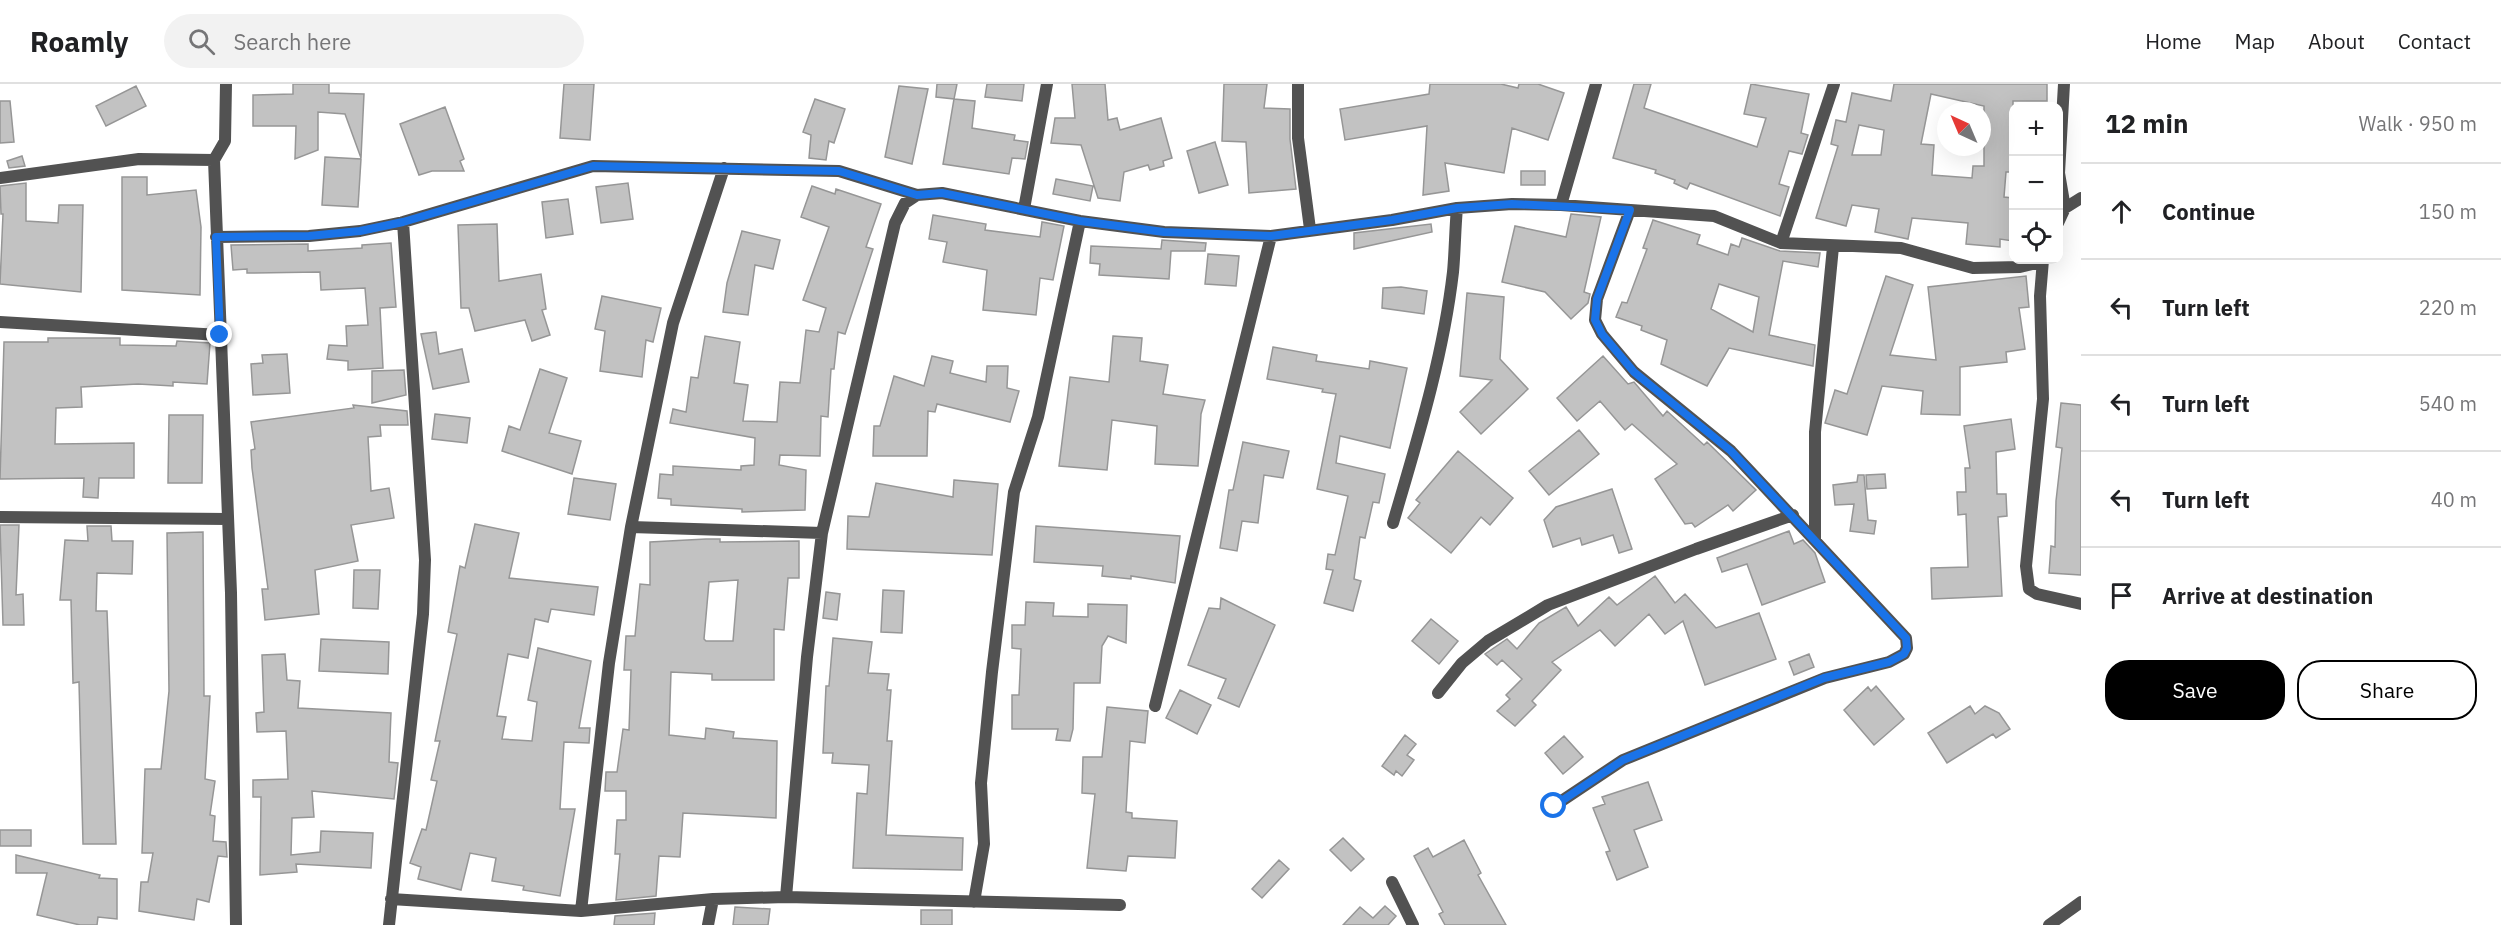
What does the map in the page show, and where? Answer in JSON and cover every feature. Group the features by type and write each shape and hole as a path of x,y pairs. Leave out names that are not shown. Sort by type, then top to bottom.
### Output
{"street":[{"path":"226,84 225,141 214,160 228,519 236,925"},
{"path":"1024,209 1047,84"},
{"path":"1298,84 1298,138 1311,230"},
{"path":"1561,205 1596,84"},
{"path":"1781,243 1834,84"},
{"path":"2064,84 2060,173 2066,208"},
{"path":"0,178 139,159 214,160"},
{"path":"216,237 309,236 360,231 403,222 593,166 839,171 917,195 942,193 1080,221 1164,232 1271,236 1392,220 1457,208 1512,204 1561,205 1714,216 1781,243 1833,247 1900,248 1973,268 2020,267 2031,264"},
{"path":"581,911 609,663 631,527 673,323 724,168"},
{"path":"786,897 807,657 822,533 895,223 905,203 917,195"},
{"path":"2063,214 2066,208 2081,198"},
{"path":"1393,523 1423,419 1442,337 1453,272 1457,208"},
{"path":"1554,806 1623,760 1824,678 1889,662 1904,654 1907,648 1906,638 1731,451 1634,372 1602,334 1595,320 1597,299 1630,210"},
{"path":"974,902 984,844 981,783 1014,492 1038,417 1080,221"},
{"path":"389,925 423,614 425,560 403,222"},
{"path":"1155,706 1271,236"},
{"path":"1815,540 1815,432 1833,247"},
{"path":"2042,264 2043,399 2026,566 2029,590 2081,604"},
{"path":"0,322 220,335"},
{"path":"1438,693 1462,663 1488,641 1548,605 1793,515"},
{"path":"0,517 228,519"},
{"path":"631,527 822,533"},
{"path":"1392,882 1413,925"},
{"path":"392,900 581,911 714,899 786,897 1120,905"},
{"path":"708,925 714,899"},
{"path":"2049,925 2081,902"}],"building":[{"path":"293,84 329,84 329,93 364,94 361,158 345,114 318,112 318,150 295,159 296,126 253,126 253,95 293,94"},
{"path":"564,84 594,84 590,140 560,138"},
{"path":"937,84 957,84 954,99 936,97"},
{"path":"987,84 1024,84 1022,101 985,97"},
{"path":"1072,84 1105,84 1108,120 1117,118 1120,130 1161,118 1172,158 1163,161 1164,166 1150,170 1148,165 1124,172 1120,201 1098,198 1081,145 1051,143 1055,118 1075,118"},
{"path":"1224,84 1267,84 1264,108 1290,109 1290,139 1296,189 1249,193 1246,142 1222,141"},
{"path":"1430,84 1501,84 1518,88 1519,84 1538,84 1564,93 1548,140 1512,128 1504,173 1445,163 1449,191 1423,195 1427,126 1345,140 1340,109 1429,94"},
{"path":"1634,84 1651,84 1644,108 1757,147 1766,118 1744,114 1751,84 1809,94 1801,133 1808,135 1802,154 1789,151 1779,184 1789,187 1780,216 1690,183 1687,189 1674,183 1675,180 1655,173 1656,170 1613,158"},
{"path":"1894,84 2047,84 2047,101 2009,102 2009,172 2006,172 2004,197 2009,198 2009,240 2000,239 2000,247 1966,244 1968,223 1912,218 1908,239 1875,232 1879,209 1852,205 1846,226 1816,218 1838,146 1831,144 1836,120 1846,122 1852,93 1891,101","holes":["1859,125 1884,130 1881,155 1852,155"]},
{"path":"136,86 146,106 106,126 96,106"},
{"path":"899,86 928,89 912,164 885,157"},
{"path":"815,99 845,109 834,143 829,141 826,160 809,158 811,135 803,132"},
{"path":"954,99 975,101 972,128 1015,135 1014,140 1028,142 1025,159 1012,158 1009,174 943,164"},
{"path":"0,101 10,101 14,142 0,143"},
{"path":"445,107 464,159 460,161 464,171 432,171 419,175 400,124"},
{"path":"1215,142 1228,185 1199,193 1187,151"},
{"path":"22,156 25,166 9,168 7,161"},
{"path":"325,157 361,159 358,207 322,205"},
{"path":"1521,171 1545,171 1545,185 1521,185"},
{"path":"122,177 147,177 147,195 196,190 201,227 200,295 122,290"},
{"path":"1056,179 1093,186 1090,201 1053,194"},
{"path":"26,183 26,221 58,223 59,205 83,205 81,292 0,284 3,214 1,214 0,186"},
{"path":"628,183 633,219 601,223 596,187"},
{"path":"812,186 835,194 836,189 881,204 866,247 873,249 845,334 838,332 834,369 831,369 828,417 821,416 820,456 780,455 779,465 806,470 805,510 742,512 742,509 671,505 671,499 658,498 660,474 673,475 673,466 741,470 741,466 754,465 755,438 670,423 673,409 686,412 691,377 698,378 705,336 740,342 734,383 748,385 743,421 777,422 780,382 800,383 806,330 819,332 826,308 803,300 829,227 801,217"},
{"path":"568,199 573,234 546,238 542,202"},
{"path":"1571,214 1601,217 1584,292 1590,294 1588,303 1571,319 1545,292 1502,282 1515,226 1566,237"},
{"path":"933,215 986,224 985,230 1040,237 1042,222 1064,226 1053,280 1040,278 1036,315 983,310 987,270 943,262 947,242 929,239"},
{"path":"1653,220 1700,235 1697,244 1728,255 1731,244 1739,247 1742,238 1780,251 1820,253 1818,267 1783,261 1769,335 1815,345 1813,366 1729,348 1707,386 1661,364 1667,340 1641,330 1642,326 1616,317 1622,302 1627,303 1647,249 1643,248","holes":["1719,284 1759,297 1753,332 1711,309"]},
{"path":"497,224 499,281 541,274 546,309 542,310 550,335 532,341 525,320 475,331 469,308 461,308 458,225"},
{"path":"1431,224 1432,232 1354,249 1354,233"},
{"path":"742,231 780,240 773,269 755,265 748,315 723,312 727,283"},
{"path":"1162,240 1206,243 1205,251 1171,251 1169,279 1099,275 1100,264 1090,263 1091,246 1161,249"},
{"path":"391,243 396,307 380,308 383,368 348,370 348,361 327,359 329,345 347,346 346,326 368,325 365,288 321,290 320,272 247,273 247,269 233,270 231,245 308,244 308,251 362,248 362,245"},
{"path":"1208,254 1239,256 1236,286 1205,284"},
{"path":"1886,276 1913,285 1890,355 1936,360 1928,287 2026,276 2029,307 2019,308 2025,349 2006,352 2007,362 1960,367 1960,415 1921,414 1923,391 1882,386 1867,435 1825,423 1835,390 1847,394"},
{"path":"1401,287 1427,291 1424,314 1382,308 1383,288"},
{"path":"1467,293 1504,297 1500,359 1528,389 1481,434 1460,412 1492,380 1460,376"},
{"path":"602,296 661,308 653,342 646,340 642,377 600,371 605,331 595,329"},
{"path":"436,332 439,354 462,349 469,382 433,389 421,334"},
{"path":"1113,336 1142,338 1140,361 1168,365 1163,394 1205,400 1201,414 1198,466 1155,464 1157,426 1112,420 1107,470 1059,466 1070,377 1109,382"},
{"path":"48,338 120,338 120,345 176,346 177,341 210,343 207,384 173,382 173,386 138,384 81,387 82,407 56,408 55,444 134,443 134,478 99,478 98,498 83,497 84,478 0,479 4,342 48,342"},
{"path":"1273,347 1317,355 1316,361 1369,369 1370,361 1407,368 1390,448 1340,436 1336,463 1385,474 1379,503 1373,502 1365,538 1360,537 1354,579 1361,581 1353,611 1324,603 1333,570 1326,569 1328,554 1335,555 1348,496 1317,489 1336,394 1322,392 1323,389 1267,379"},
{"path":"287,354 290,393 253,395 251,364 263,363 262,355"},
{"path":"932,356 953,361 950,373 986,382 987,366 1008,366 1007,388 1019,391 1010,422 937,404 935,412 928,411 927,456 873,456 874,426 880,426 894,376 924,386"},
{"path":"1603,356 1628,384 1634,382 1663,416 1667,411 1704,445 1707,442 1756,490 1733,511 1728,505 1695,527 1692,523 1685,524 1655,479 1677,464 1632,424 1625,430 1600,401 1577,421 1557,398"},
{"path":"540,369 567,378 549,433 581,441 572,474 502,451 509,426 520,430"},
{"path":"404,370 406,395 372,403 372,371"},
{"path":"2061,403 2081,405 2081,575 2049,573 2051,546 2055,547 2056,501 2062,448 2056,447"},
{"path":"353,405 407,411 408,425 380,425 381,436 368,437 371,491 389,488 394,518 351,525 358,561 315,570 319,614 265,620 262,589 268,589 252,468 251,450 255,449 251,422 354,408"},
{"path":"435,414 470,418 467,443 432,439"},
{"path":"169,415 203,415 202,483 168,483"},
{"path":"2011,419 2015,449 1996,452 1997,494 2006,494 2007,516 1998,517 2002,596 1932,599 1931,568 1968,567 1966,514 1958,515 1957,492 1966,492 1965,468 1970,468 1964,426"},
{"path":"1579,430 1599,454 1549,495 1529,471"},
{"path":"1243,442 1289,451 1283,478 1264,475 1258,523 1242,521 1237,551 1220,548 1229,490 1233,490"},
{"path":"1458,451 1513,498 1490,525 1481,517 1451,553 1408,518 1420,503 1416,500"},
{"path":"1885,474 1886,488 1867,489 1866,475"},
{"path":"1858,475 1864,475 1868,520 1876,521 1874,534 1850,531 1854,504 1835,505 1833,485 1857,482"},
{"path":"574,478 616,484 610,520 568,514"},
{"path":"954,480 998,484 992,555 847,549 848,516 869,517 876,483 953,497"},
{"path":"1612,489 1632,549 1619,553 1613,535 1582,545 1580,538 1553,547 1544,520 1556,507"},
{"path":"475,524 519,533 509,578 598,587 594,615 551,609 548,622 535,619 528,658 508,654 497,716 506,717 502,739 532,741 537,702 528,700 538,648 591,661 579,728 590,728 589,743 564,742 560,809 575,809 560,896 523,890 524,886 492,881 496,858 470,853 461,890 418,879 421,867 410,863 422,829 426,830 437,781 431,780 440,741 435,741 457,634 448,632 460,566 465,568"},
{"path":"0,525 19,525 16,595 23,594 24,625 3,625"},
{"path":"87,526 111,526 112,541 133,541 132,574 97,573 96,611 107,611 116,844 83,844 79,682 73,683 71,600 60,600 65,540 88,541"},
{"path":"1036,526 1180,536 1175,583 1131,576 1131,579 1102,576 1103,566 1034,562"},
{"path":"1789,531 1794,544 1803,540 1815,553 1825,582 1762,605 1747,564 1722,572 1717,558"},
{"path":"203,532 204,696 210,696 205,779 215,781 210,815 215,816 213,841 226,842 227,857 218,856 209,902 197,899 194,920 139,911 141,882 148,882 153,853 142,853 145,769 161,769 169,691 167,533"},
{"path":"706,539 720,539 720,542 799,541 799,578 788,578 784,630 774,629 774,680 712,680 712,674 671,672 669,735 705,739 706,728 734,732 733,738 777,741 776,818 683,813 680,857 659,856 656,896 616,900 620,854 615,854 617,820 626,820 626,791 605,791 606,772 617,772 623,729 629,730 631,670 624,670 626,636 635,636 640,584 650,585 650,542","holes":["738,580 733,641 706,641 704,639 709,582"]},
{"path":"354,570 380,570 378,609 353,608"},
{"path":"1655,576 1675,603 1685,594 1716,628 1759,613 1776,659 1705,685 1683,621 1665,634 1649,614 1615,646 1600,630 1552,662 1561,670 1532,701 1536,705 1515,726 1497,711 1510,699 1506,695 1522,679 1502,660 1497,665 1485,654 1507,639 1517,649 1539,623 1566,607 1578,626 1609,597 1617,605"},
{"path":"883,590 904,591 902,633 881,632"},
{"path":"826,592 840,594 837,620 823,618"},
{"path":"1221,598 1275,625 1239,707 1218,698 1226,679 1188,665 1209,608 1220,609"},
{"path":"1026,602 1054,603 1053,616 1088,617 1088,604 1127,605 1126,643 1108,636 1102,646 1100,683 1074,683 1073,729 1070,741 1056,740 1058,729 1012,729 1012,695 1019,695 1021,649 1012,648 1012,625 1025,625"},
{"path":"1431,619 1458,641 1439,664 1412,641"},
{"path":"833,638 872,642 868,673 889,674 887,690 891,690 887,741 892,741 886,835 963,838 962,870 853,868 857,793 867,794 869,765 832,763 833,753 823,753 826,686 829,686"},
{"path":"321,639 389,642 388,674 319,671"},
{"path":"285,654 287,680 300,681 298,708 391,713 389,762 398,763 394,799 312,791 314,817 292,818 291,855 320,852 321,831 373,833 371,868 296,864 297,872 260,875 261,797 253,797 253,780 288,779 286,731 257,732 256,713 264,712 262,655"},
{"path":"1809,654 1814,667 1794,675 1789,662"},
{"path":"1876,686 1904,719 1874,745 1844,710 1868,687 1871,691"},
{"path":"1180,690 1211,705 1197,734 1166,718"},
{"path":"1970,706 1975,714 1985,706 1999,713 2010,729 1996,738 1993,734 1947,763 1928,733"},
{"path":"1107,707 1148,711 1145,743 1130,741 1126,812 1132,813 1132,818 1177,821 1175,858 1128,856 1126,871 1087,868 1095,794 1082,793 1083,757 1102,757"},
{"path":"1405,735 1416,744 1407,755 1414,760 1402,776 1396,771 1394,775 1382,766"},
{"path":"1564,736 1583,757 1563,774 1545,753"},
{"path":"1648,782 1662,820 1634,830 1648,867 1617,880 1606,852 1610,851 1593,808 1605,804 1602,797"},
{"path":"0,830 31,830 31,846 0,846"},
{"path":"1343,838 1364,859 1351,871 1330,850"},
{"path":"1464,840 1481,873 1478,875 1506,925 1445,925 1439,914 1443,912 1414,856 1428,848 1433,857"},
{"path":"16,855 100,875 99,878 117,879 117,919 98,917 97,925 80,925 37,915 47,873 16,873"},
{"path":"1279,860 1289,869 1262,898 1252,889"},
{"path":"1385,906 1396,916 1388,925 1343,925 1360,907 1373,918"},
{"path":"735,907 770,909 768,925 733,925"},
{"path":"921,910 952,910 952,925 921,925"},
{"path":"655,913 654,925 614,925 615,916"}],"route":[{"path":"220,335 216,237 309,236 360,231 403,222 593,166 839,171 917,195 942,193 1080,221 1164,232 1271,236 1392,220 1457,208 1512,204 1630,210 1612,264 1597,299 1595,320 1602,334 1634,372 1731,451 1906,638 1907,648 1904,654 1889,662 1824,678 1623,760 1554,806"}]}
